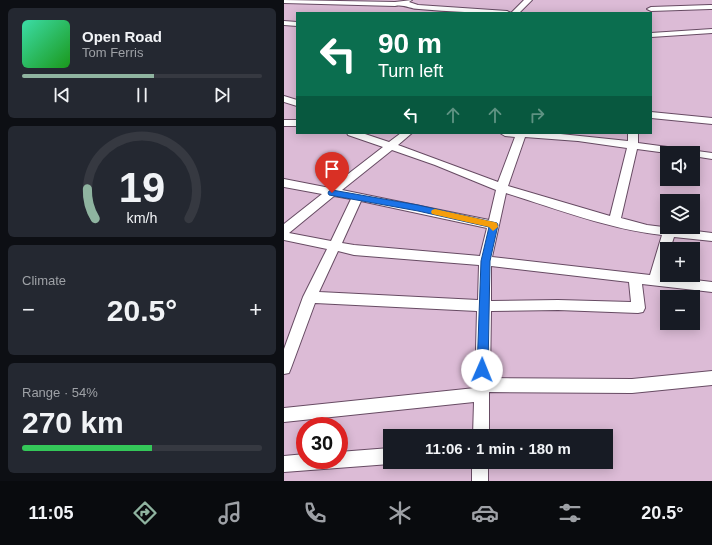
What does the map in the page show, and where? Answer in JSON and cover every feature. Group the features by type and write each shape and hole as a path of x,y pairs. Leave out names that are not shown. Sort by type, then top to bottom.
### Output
{"street":[{"path":"461,0 463,11"},
{"path":"516,12 528,0"},
{"path":"284,1 395,4 405,1 417,7 485,12"},
{"path":"651,9 709,6"},
{"path":"284,23 296,24"},
{"path":"652,35 712,31"},
{"path":"652,115 712,121"},
{"path":"284,123 296,122"},
{"path":"355,134 439,163 502,188 615,222 647,230 660,231"},
{"path":"284,230 406,134"},
{"path":"481,429 485,261 502,188 521,134 633,139 662,146"},
{"path":"615,222 633,139"},
{"path":"700,154 712,156"},
{"path":"284,183 356,198 418,208 494,225"},
{"path":"284,368 310,297 356,198"},
{"path":"654,281 668,234"},
{"path":"686,234 712,237"},
{"path":"284,236 354,250 485,261 654,281 712,286"},
{"path":"310,297 484,306 558,305 638,308 635,278"},
{"path":"284,415 482,390 632,386 712,378"},
{"path":"348,459 383,457"},
{"path":"284,464 296,463"},
{"path":"480,469 480,481"}],"slow traffic":[{"path":"435,212 494,225 493,227"}],"route":[{"path":"332,193 418,208 494,225 485,261 482,370"}]}
